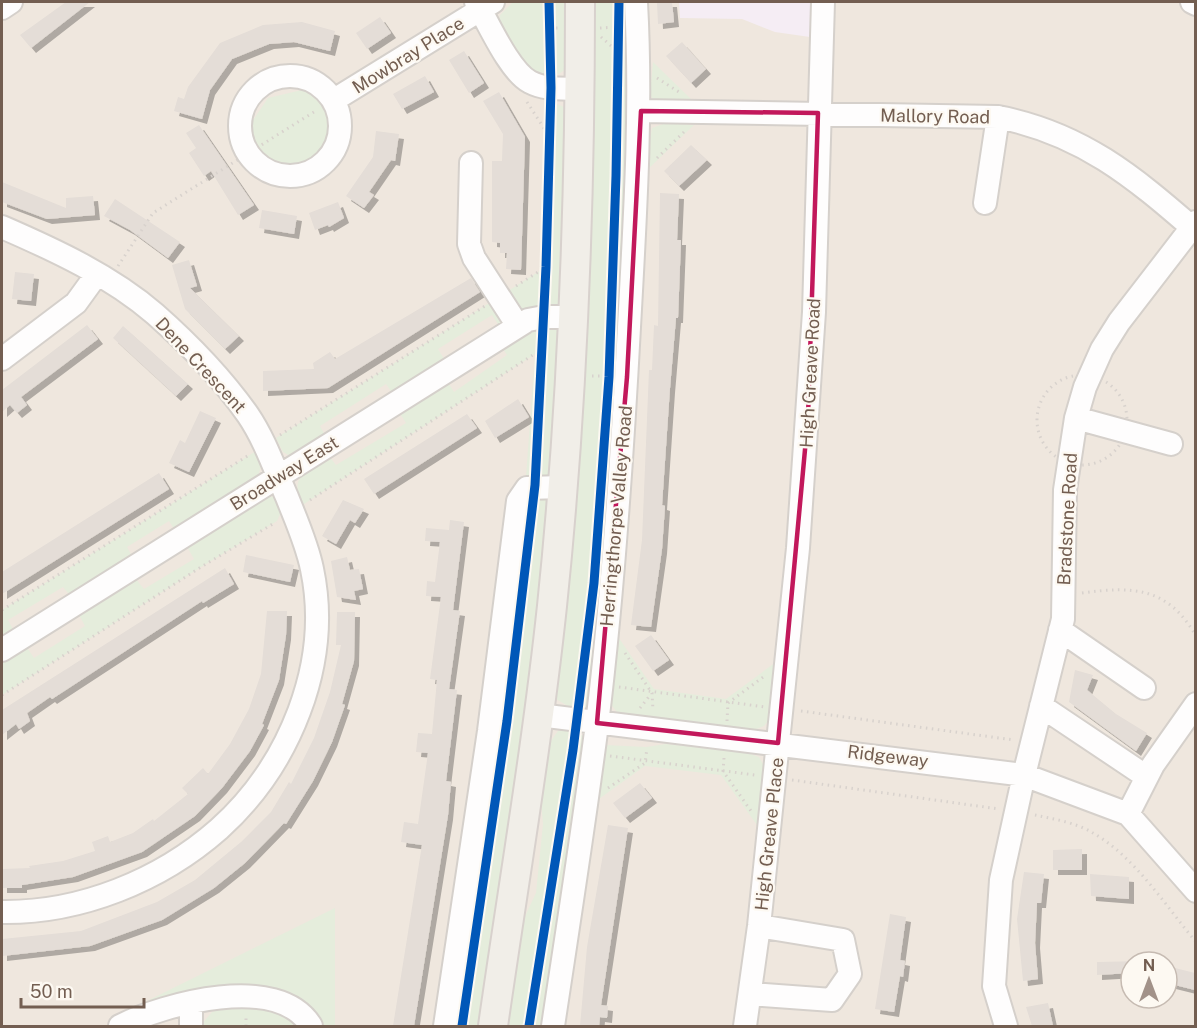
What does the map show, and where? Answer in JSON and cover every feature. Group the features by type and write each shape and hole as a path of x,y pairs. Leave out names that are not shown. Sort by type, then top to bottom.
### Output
{"main road":[{"path":"493,1026 539,715 563,487 579,215 580,2"}],"street":[{"path":"2,8 11,2"},
{"name":"Herringthorpe Valley Road","path":"553,1026 587,802 607,626 627,376 638,177 640,68 636,2"},
{"name":"High Greave Road","path":"778,743 789,658 810,382 823,2"},
{"path":"483,4 516,70 527,81 551,88 580,89"},
{"name":"Mowbray Place","path":"334,100 483,4"},
{"name":"Mowbray Place","path":"276,78 302,78 314,83 334,100 340,128 338,142 331,154 310,172 282,176 257,164 248,153 242,141 241,115 246,103 264,84 276,78"},
{"name":"Mallory Road","path":"640,111 998,117 1025,122 1095,152 1114,163 1194,227"},
{"path":"985,204 998,117"},
{"path":"471,163 469,244 474,258 519,326"},
{"name":"Dene Crescent","path":"2,227 64,255 153,312 228,388 249,417 279,477 312,569 316,598 315,639 310,670 293,728 279,759 259,788 209,837 138,882 95,898 51,909 2,912"},
{"name":"Bradstone Road","path":"1006,1026 994,986 1001,880 1024,774 1060,630 1063,597 1065,490 1076,418 1085,387 1102,349 1119,322 1194,227"},
{"path":"2,359 76,303 103,278"},
{"name":"Broadway East","path":"2,650 528,320 544,316 574,316"},
{"path":"1076,418 1171,444"},
{"path":"445,1026 489,731 518,501 527,488 535,485 563,487"},
{"path":"1060,630 1144,688"},
{"path":"1128,814 1147,777 1196,704"},
{"path":"1041,706 1147,777"},
{"name":"Ridgeway","path":"539,715 1024,774 1128,814 1196,891"},
{"name":"High Greave Place","path":"745,1026 759,926 778,743"},
{"name":"High Greave Place","path":"750,994 832,1000 850,974 843,940 759,926"},
{"path":"120,1026 157,1009 246,996 267,999 290,1008 311,1026"},
{"path":"191,1003 191,1026"}],"path":[{"path":"550,19 550,40"},
{"path":"598,34 640,68 677,91 703,113 638,177"},
{"path":"549,148 551,88"},
{"path":"103,278 153,213 334,100"},
{"path":"545,277 546,255"},
{"path":"542,366 544,316"},
{"path":"2,695 191,573 293,511 542,349"},
{"path":"1063,597 1107,589 1148,591 1164,600 1185,617 1196,636"},
{"path":"587,802 645,763 652,730 652,693 607,626"},
{"path":"728,703 789,658"},
{"path":"602,685 1032,743"},
{"path":"728,703 723,771 769,834"},
{"path":"593,753 645,763 723,771 1016,811 1091,831 1128,859 1196,942"}],"highlighted area":[{"path":"641,111 818,113 808,417 778,743 597,723 627,377"}],"shaded area":[{"path":"2,2 1195,2 1195,1026 2,1026"},
{"path":"679,2 811,2 810,37 775,32 742,19 680,18"}],"green space":[{"path":"513,2 569,2 567,68 555,75 544,77 535,73 518,57 498,25 500,15"},
{"path":"590,2 627,2 632,87 620,332 591,701 584,709 573,709 556,699 554,685"},
{"path":"653,62 695,103 653,100 650,94"},
{"path":"302,90 316,96 325,106 332,134 311,158 304,162 288,167 273,165 255,150 249,139 249,126 268,98"},
{"path":"550,101 566,108 563,301 558,306 500,327 492,315 438,349 446,362 393,394 386,384 320,426 327,439 290,456 283,452 276,438 546,267"},
{"path":"666,123 694,125 645,172 652,128"},
{"path":"530,324 554,326 561,331 536,647 482,1026 455,1026 524,504 535,354 304,504 298,487 302,475 329,456 336,465 406,423 399,412 447,381 454,392 507,355 500,344"},
{"path":"256,451 262,462 257,480 177,533 169,521 127,547 134,560 73,599 63,587 8,620 16,635 2,644 2,610"},
{"path":"269,496 277,498 281,512 277,521 2,695 2,662 26,646 34,658 85,626 78,613 135,578 144,589 194,559 185,543"},
{"path":"614,631 654,689 726,699 776,662 770,719 764,726 754,730 617,712 609,702"},
{"path":"567,729 586,737 545,1026 504,1026 520,927 536,893 543,824 540,790 546,757 551,741 558,731"},
{"path":"666,744 748,753 759,757 764,766 757,825 721,775 645,766 596,801 605,745 646,747"},
{"path":"335,908 335,1026 321,1026 225,991 147,1001"},
{"path":"238,1005 279,1012 301,1026 201,1025 212,1012"}],"building":[{"path":"66,2 90,2 31,48 20,35"},
{"path":"657,2 672,2 674,22 658,24"},
{"path":"380,17 391,33 367,49 356,33"},
{"path":"302,22 335,31 330,51 294,42 269,44 232,59 210,90 202,119 174,111 178,97 184,99 188,87 220,43 263,25"},
{"path":"682,42 706,69 691,83 666,56"},
{"path":"464,51 484,83 469,93 449,60"},
{"path":"425,76 434,92 402,109 393,94"},
{"path":"499,92 525,137 521,270 506,269 507,253 500,253 500,243 492,242 492,161 502,161 503,134 483,101"},
{"path":"199,125 254,205 238,215 211,171 204,176 189,153 196,148 186,133"},
{"path":"376,131 399,134 395,161 391,160 369,192 374,195 364,208 346,196 373,157"},
{"path":"691,145 707,160 679,186 664,171"},
{"path":"2,182 66,208 66,198 93,196 95,215 47,219 2,202"},
{"path":"660,193 679,194 677,240 681,240 678,318 676,318 670,388 662,505 665,506 662,549 651,627 631,625 642,540 649,370 652,370 654,325 658,326"},
{"path":"115,199 180,242 168,258 130,230 104,216"},
{"path":"338,202 344,218 329,227 328,225 315,230 309,213"},
{"path":"262,210 297,216 294,234 259,228"},
{"path":"189,260 197,286 190,288 239,336 225,349 185,309 172,265"},
{"path":"15,272 34,274 31,301 12,299"},
{"path":"471,278 480,292 328,388 263,391 263,371 314,369 313,363 330,352 335,359"},
{"path":"87,325 98,339 21,397 27,405 17,413 10,405 2,412 2,390"},
{"path":"123,326 188,384 176,396 113,338"},
{"path":"518,399 529,417 495,438 485,421"},
{"path":"200,411 216,418 189,472 169,463 180,440 185,443"},
{"path":"467,414 477,428 374,494 364,479"},
{"path":"159,473 169,489 2,594 2,572"},
{"path":"343,500 364,509 355,523 350,520 336,544 322,536"},
{"path":"450,520 464,522 453,610 460,611 449,689 457,690 446,781 451,782 448,815 414,1026 393,1026 422,845 401,842 404,822 418,824 428,753 416,752 418,733 432,734 437,680 430,679 441,597 426,596 427,581 435,582 440,542 425,541 426,528 449,530"},
{"path":"246,555 294,565 290,582 243,572"},
{"path":"347,557 350,570 359,569 363,589 354,591 356,600 337,597 331,561"},
{"path":"225,568 234,584 203,603 202,601 52,699 50,697 27,713 30,721 19,729 16,724 2,735 2,710"},
{"path":"267,611 287,611 279,680 262,724 264,725 250,751 222,788 195,816 142,852 73,877 22,885 22,888 2,888 2,869 30,868 29,866 63,861 95,851 92,842 108,836 110,842 133,833 153,819 154,821 188,794 182,788 203,768 208,774 230,744 249,709 261,674"},
{"path":"337,612 355,612 354,661 342,704 345,705 332,742 313,781 286,824 284,823 245,863 214,888 162,920 90,946 2,956 2,939 81,931 157,902 195,880 241,842 271,812 289,782 291,784 314,738 330,692 341,645 336,645"},
{"path":"651,635 669,660 653,671 635,646"},
{"path":"1075,670 1093,675 1087,690 1116,714 1147,733 1136,751 1069,702"},
{"path":"640,783 652,798 625,818 613,803"},
{"path":"608,825 628,828 601,1005 608,1006 607,1018 600,1017 599,1026 580,1026 587,947"},
{"path":"1082,849 1082,870 1053,870 1053,850"},
{"path":"1024,872 1044,874 1041,903 1037,903 1035,943 1038,979 1023,981 1017,919"},
{"path":"1090,874 1129,877 1129,899 1091,896"},
{"path":"890,914 906,917 900,960 905,961 903,977 900,976 894,1012 875,1009"},
{"path":"1097,962 1119,962 1119,974 1097,975"},
{"path":"1179,969 1195,973 1195,990 1179,986"},
{"path":"1048,1003 1053,1026 1032,1026 1026,1007"}],"cycle path":[{"path":"462,1026 507,721 535,485 546,267 551,88 549,2"},
{"path":"529,1026 573,750 594,583 609,377 619,2"}]}
